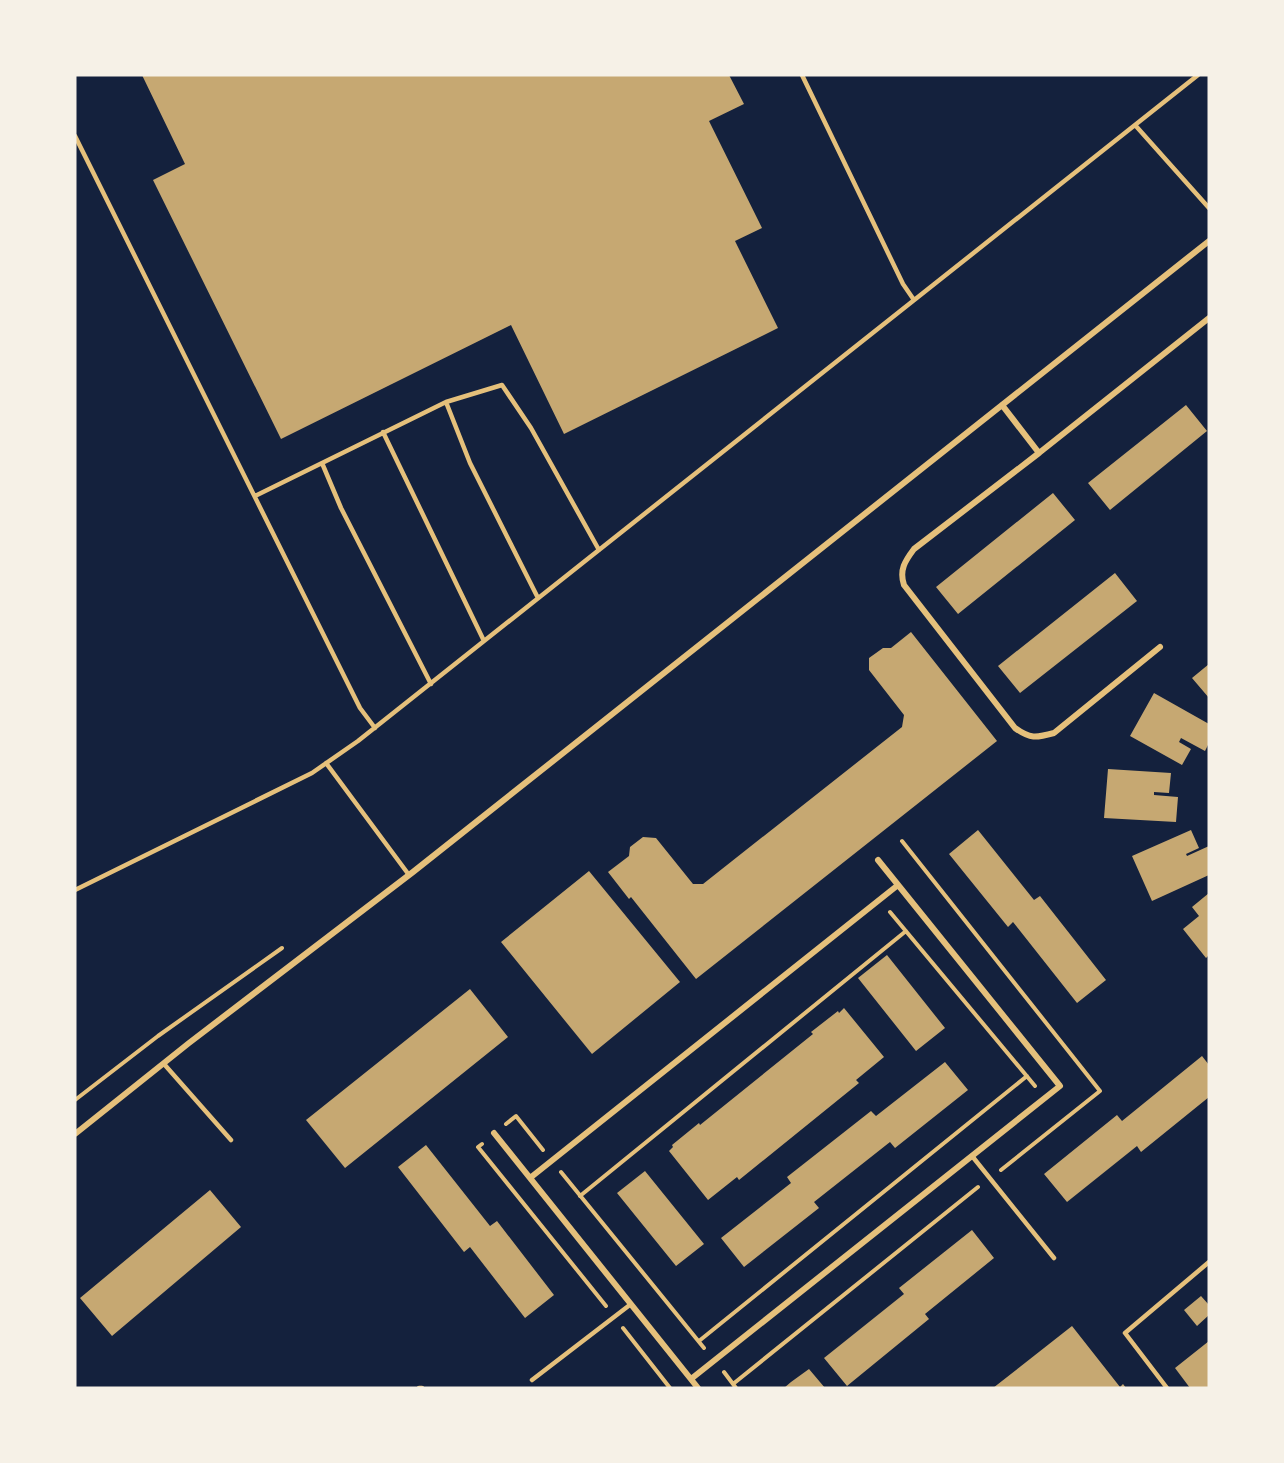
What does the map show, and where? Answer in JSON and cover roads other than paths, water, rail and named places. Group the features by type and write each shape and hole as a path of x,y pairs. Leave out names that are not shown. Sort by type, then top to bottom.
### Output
{"street":[{"path":"76,1131 409,875 1209,241"},
{"path":"1160,647 1054,733 1040,737 1026,736 1015,728 904,585 901,576 904,562 914,549 1209,318"},
{"path":"1002,405 1039,453"},
{"path":"691,1379 1060,1086 878,860"},
{"path":"530,1178 898,885"},
{"path":"494,1133 698,1388"}],"lane":[{"path":"802,75 903,284 914,300"},
{"path":"75,890 265,797 326,763 375,728 1198,75"},
{"path":"1135,125 1209,208"},
{"path":"75,136 360,708 375,728"},
{"path":"255,496 446,402 502,385 531,428 599,550"},
{"path":"446,402 470,463 538,598"},
{"path":"383,432 484,641"},
{"path":"322,463 341,508 430,684"},
{"path":"326,763 409,875"},
{"path":"164,1064 231,1140"},
{"path":"972,1156 1054,1258"},
{"path":"1167,1388 1125,1333 1209,1263"},
{"path":"532,1380 631,1304"}]}
